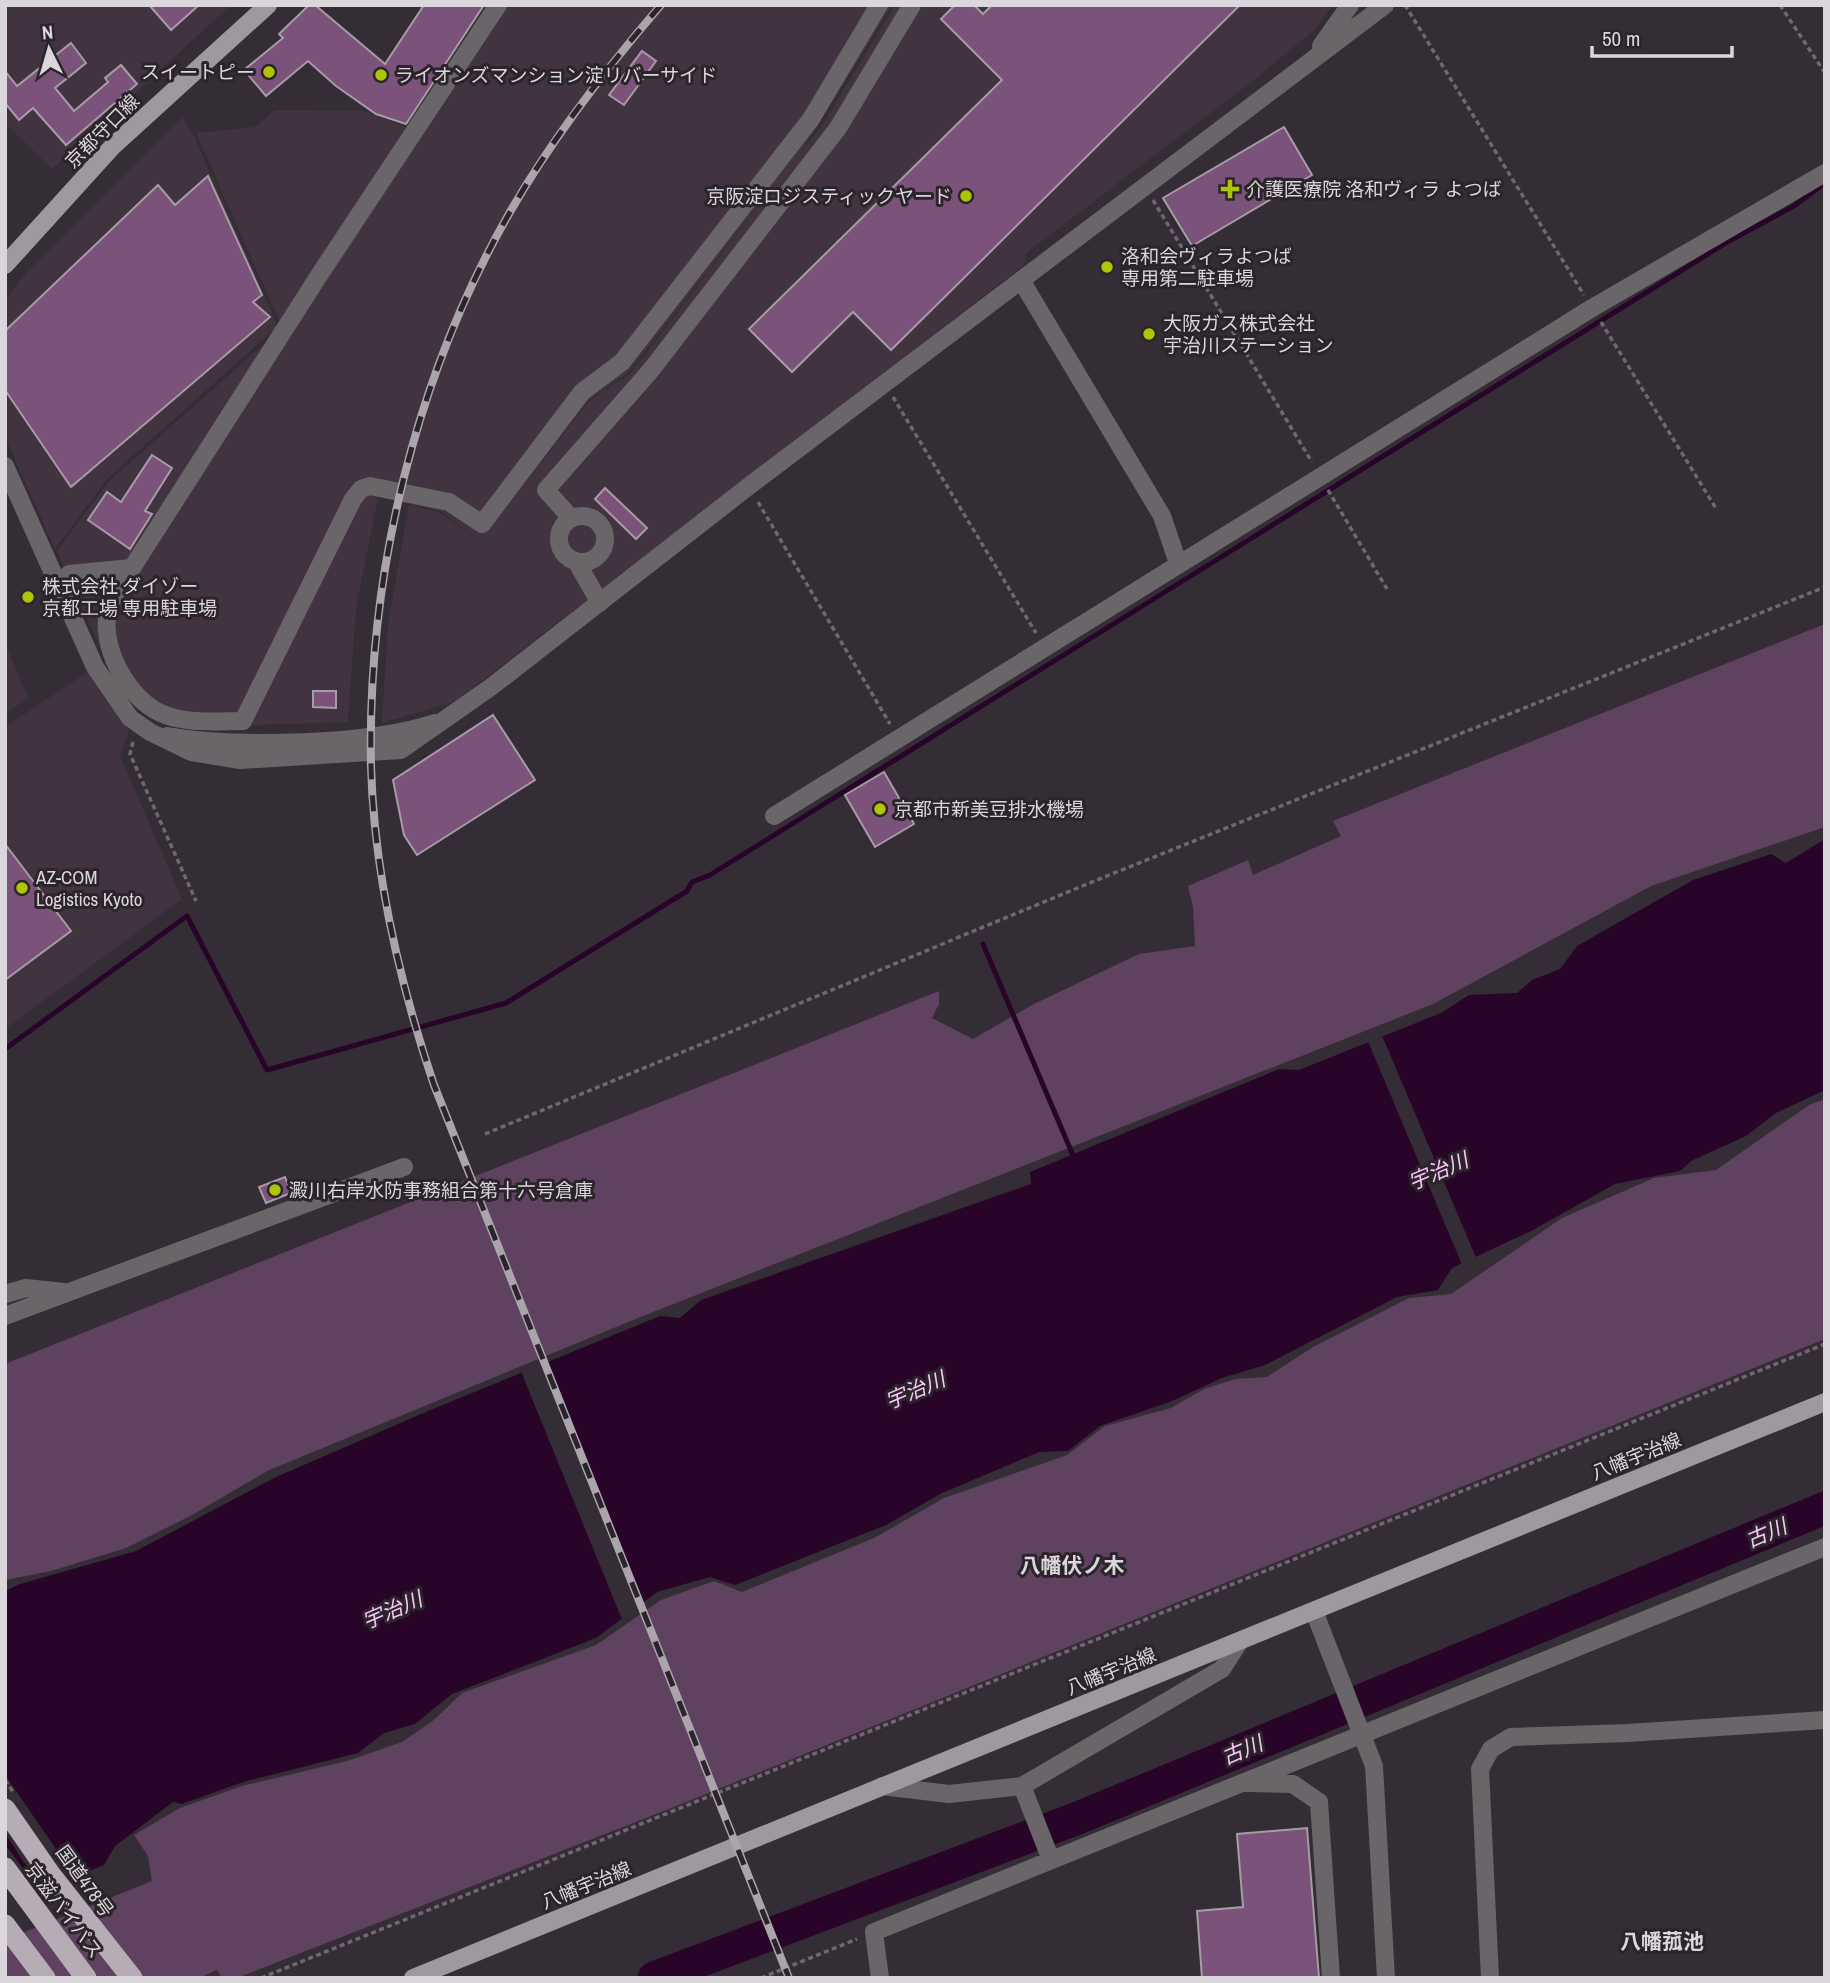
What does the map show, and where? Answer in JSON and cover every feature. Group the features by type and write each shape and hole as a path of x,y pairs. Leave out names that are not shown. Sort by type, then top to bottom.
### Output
{"highway":[{"name":"国道478号","path":"5,1809 75,1907 132,1978"},
{"name":"京滋バイパス","path":"5,1868 86,1978"},
{"path":"5,1925 45,1978"}],"main road":[{"name":"京都守口線","path":"5,265 113,146 268,5"},
{"name":"八幡宇治線","path":"413,1978 1825,1402"}],"street":[{"path":"498,5 326,265 111,601 107,626 115,664 133,691 154,710 186,720 243,721 352,499 361,489 370,486 449,502 482,524 582,392 622,362 811,119 879,5"},
{"path":"571,518 546,491 651,370 838,128 912,5"},
{"path":"1310,60 1350,5"},
{"path":"5,466 95,667 144,728 191,752 240,760 401,750 448,719 749,486 1385,5"},
{"path":"774,816 1592,308 1825,173"},
{"path":"1021,280 1162,516 1178,563"},
{"path":"571,518 592,518 599,522 605,536 602,550 597,556 583,562 564,554 559,541 561,528 571,518"},
{"path":"576,561 600,603"},
{"path":"69,574 132,568"},
{"path":"5,1316 404,1167"},
{"path":"5,1294 26,1288 71,1293"},
{"path":"880,1978 874,1932 1048,1852 1242,1783 1825,1547"},
{"path":"1314,1611 1374,1766 1386,1978"},
{"path":"882,1786 949,1794 1022,1786 1222,1669 1240,1641"},
{"path":"1490,1978 1480,1769 1491,1749 1511,1737 1628,1733 1825,1720"},
{"path":"1242,1783 1293,1784 1319,1802 1331,1978"},
{"path":"1022,1786 1048,1852"}],"path":[{"path":"1405,5 1717,510"},
{"path":"1780,5 1825,73"},
{"path":"1144,186 1387,589"},
{"path":"885,383 1045,648"},
{"path":"749,486 899,738"},
{"path":"485,1134 1075,889 1825,587"},
{"path":"144,728 130,754 197,901"},
{"path":"261,1978 1825,1344"},
{"path":"761,1978 874,1932"}],"shaded area":[{"path":"5,5 231,5 52,169 5,123"},
{"path":"490,5 892,5 801,152 822,126 895,5 1333,5 1315,29 1255,79 1026,253 1024,265 454,702 382,723 388,624 409,505 439,512 481,542 441,511 378,497 356,607 348,722 225,726 170,722 105,658 57,551 109,481 280,330 281,325 196,133 255,127 275,110 363,111 408,128","holes":["782,176 631,373 589,401 507,507 588,401 629,372"]},
{"path":"182,117 193,134 278,326 108,478 55,549 5,437 5,300 26,273"},
{"path":"1825,624 1825,827 1651,886 1433,1004 638,1318 267,1471 192,1515 126,1548 51,1571 5,1580 5,1364 939,991 939,1004 932,1018 973,1039 1034,1004 1139,954 1195,946 1193,907 1188,886 1248,860 1253,875 1341,836 1333,821"},
{"path":"5,642 28,698 5,714"},
{"path":"91,670 129,731 120,756 182,899 5,1029 5,727"},
{"path":"1825,1099 1825,1339 679,1805 237,1978 222,1978 217,1970 199,1978 5,1978 5,1940 152,1881 148,1856 134,1835 180,1808 242,1786 347,1761 402,1742 434,1720 462,1693 596,1645 661,1600 714,1581 742,1592 874,1538 944,1498 1067,1455 1105,1426 1171,1408 1204,1389 1235,1379 1267,1377 1313,1347 1409,1298 1451,1294 1562,1218 1654,1178 1716,1170 1809,1105"}],"water":[{"name":"宇治川","path":"1825,839 1825,1090 1776,1113 1746,1136 1691,1161 1680,1171 1615,1184 1533,1230 1452,1268 1438,1290 1397,1297 1265,1365 1222,1378 1172,1401 1100,1426 1068,1451 1039,1452 942,1493 886,1525 735,1585 710,1577 657,1592 596,1638 452,1694 415,1724 384,1733 358,1753 243,1782 182,1804 173,1802 115,1846 104,1865 5,1904 5,1591 20,1584 136,1551 274,1478 428,1411 660,1316 680,1318 701,1300 1031,1184 1030,1172 1279,1069 1299,1070 1441,1013 1469,995 1517,993 1532,980 1560,969 1577,946 1693,880 1771,854 1786,863"}],"pier":[{"path":"1381,1033 1477,1260 1463,1267 1367,1039"},
{"path":"545,1359 645,1605 623,1622 520,1369"},
{"path":"5,1775 78,1879 46,1891 23,1861 5,1833"},
{"path":"5,1844 41,1893 5,1907"}],"building":[{"path":"149,5 199,5 171,30"},
{"name":"ライオンズマンション淀リバーサイド","path":"309,5 315,5 385,64 424,5 484,5 406,124 376,114 336,86 308,61 266,96 244,70 283,38 279,34"},
{"name":"京阪淀ロジスティックヤード","path":"955,5 974,5 983,14 992,5 1240,5 891,350 853,312 792,372 749,329 1002,80 941,19"},
{"path":"71,43 86,63 55,88 74,111 108,82 105,78 121,65 137,84 66,145 33,108 19,120 5,103 5,71 17,86"},
{"path":"642,51 656,61 624,105 609,95"},
{"path":"1284,127 1312,175 1192,246 1163,198"},
{"path":"208,176 262,295 253,302 270,317 71,487 5,390 5,331 158,185 175,205"},
{"path":"152,455 172,468 145,511 152,514 130,549 88,520 107,492 121,502"},
{"path":"605,488 647,528 636,539 595,499"},
{"path":"313,691 336,691 336,708 313,707"},
{"path":"493,715 535,780 417,855 404,835 393,780"},
{"name":"京都市新美豆排水機場","path":"884,772 914,824 875,847 845,795"},
{"name":"AZ-COM Logistics Kyoto","path":"5,844 71,931 5,980"},
{"name":"澱川右岸水防事務組合第十六号倉庫","path":"285,1177 291,1193 266,1203 259,1187"},
{"path":"1307,1828 1319,1978 1202,1978 1197,1911 1243,1907 1237,1834"}],"waterway":[{"path":"5,1049 187,916 267,1070 506,1003 687,891 692,882 710,875 1729,241 1794,206 1825,183"},
{"path":"983,944 1075,1160"},
{"name":"古川","path":"654,1978 1078,1818 1825,1508"}],"railway":[{"path":"661,5 581,105 510,212 477,275 448,341 423,410 403,480 388,551 378,622 372,694 373,806 391,928 410,1008 434,1085 789,1978"}],"place":[{"name":"スイートピー","path":"269,72"},
{"name":"ライオンズマンション淀リバーサイド","path":"381,75"},
{"name":"介護医療院 洛和ヴィラ よつば","path":"1230,189"},
{"name":"京阪淀ロジスティックヤード","path":"966,196"},
{"name":"洛和会ヴィラよつば 専用第二駐車場","path":"1107,267"},
{"name":"大阪ガス株式会社 宇治川ステーション","path":"1149,334"},
{"name":"株式会社 ダイゾー 京都工場 専用駐車場","path":"28,597"},
{"name":"京都市新美豆排水機場","path":"880,809"},
{"name":"AZ-COM Logistics Kyoto","path":"22,888"},
{"name":"澱川右岸水防事務組合第十六号倉庫","path":"275,1190"}],"district":[{"name":"八幡伏ノ木","path":"1072,1565"},
{"name":"八幡菰池","path":"1662,1941"}]}
